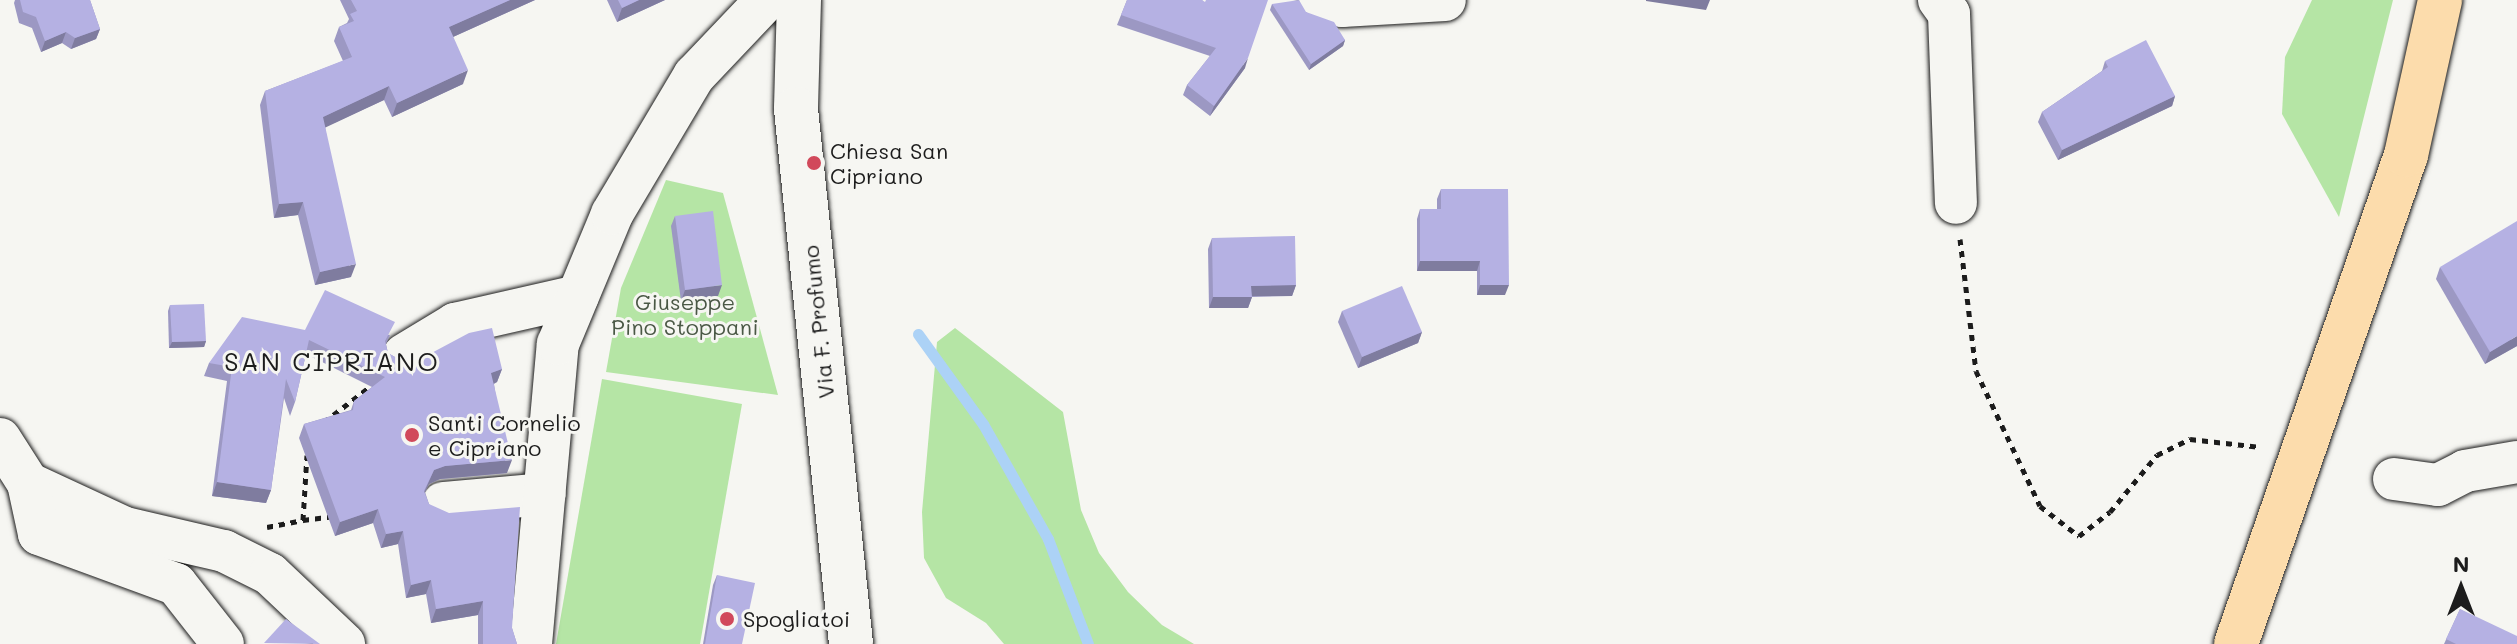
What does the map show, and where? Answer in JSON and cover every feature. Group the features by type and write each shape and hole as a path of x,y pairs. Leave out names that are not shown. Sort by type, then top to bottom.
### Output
{"highway":[{"path":"2236,644 2406,155 2440,0"}],"street":[{"path":"531,644 558,344 612,214 694,76 766,0"},
{"name":"Via F. Profumo","path":"799,0 796,109 851,644"},
{"path":"1320,0 1342,6 1445,0"},
{"path":"1939,0 1949,14 1956,203"},
{"path":"404,355 455,324 578,296"},
{"path":"0,439 28,483 39,534 176,584 223,644"},
{"path":"2394,479 2438,485 2465,471 2517,462"},
{"path":"28,483 125,528 224,551 270,574 344,644"},
{"path":"443,503 545,494"}],"path":[{"path":"1956,203 1976,371 2040,506 2079,536 2110,512 2157,455 2190,439 2267,447"},
{"path":"321,428 404,355"},
{"path":"303,520 307,449"},
{"path":"224,551 225,533 329,517"}],"green space":[{"path":"2312,0 2393,0 2339,217 2282,114 2285,57"},
{"name":"Giuseppe Pino Stoppani","path":"666,180 723,193 778,395 606,372 621,288"},
{"path":"955,328 1063,412 1081,510 1099,553 1128,592 1162,625 1194,644 1004,644 986,623 946,598 924,558 922,512 937,342"},
{"path":"602,379 742,404 700,644 556,644"}],"building":[{"path":"20,0 90,0 100,29 75,38 66,32 45,41 36,17 23,12"},
{"path":"351,0 510,0 449,27 468,70 397,103 389,86 323,117 356,264 320,272 303,202 279,204 265,91 352,57 339,27 354,21 350,14 357,11"},
{"path":"618,0 639,0 622,8"},
{"path":"1127,0 1268,0 1248,58 1214,106 1187,85 1216,48 1121,15"},
{"path":"1299,0 1306,12 1334,22 1345,40 1311,64 1272,4"},
{"path":"2146,40 2175,96 2062,150 2042,112 2108,67 2105,61"},
{"path":"1441,189 1508,189 1509,285 1480,285 1480,261 1420,261 1420,209 1441,209"},
{"path":"713,211 722,285 685,290 675,216"},
{"path":"2517,221 2517,336 2490,352 2440,267"},
{"path":"1295,236 1296,285 1251,286 1252,297 1213,297 1212,238"},
{"path":"1402,286 1422,332 1362,357 1342,311"},
{"path":"325,290 395,322 385,341 388,353 409,365 469,333 492,328 502,369 491,373 512,460 445,466 434,470 424,491 429,504 449,513 520,507 512,628 517,644 483,644 483,601 436,609 431,580 411,585 403,531 386,534 378,509 340,522 304,424 353,410 354,401 385,377 309,340 295,402 286,379 271,490 217,482 232,367 209,363 242,317 305,330"},
{"path":"204,304 206,341 172,342 170,305"},
{"name":"Spogliatoi","path":"717,575 755,583 742,644 705,644"},
{"path":"2460,609 2517,636 2517,644 2456,644 2446,639"},
{"path":"286,619 320,644 264,643"}],"waterway":[{"path":"918,334 983,424 1048,539 1088,644"}],"place":[{"name":"Chiesa San Cipriano","path":"814,163"},
{"name":"Santi Cornelio e Cipriano","path":"412,435"},
{"name":"Spogliatoi","path":"727,619"}],"district":[{"name":"SAN CIPRIANO","path":"332,362"}]}
